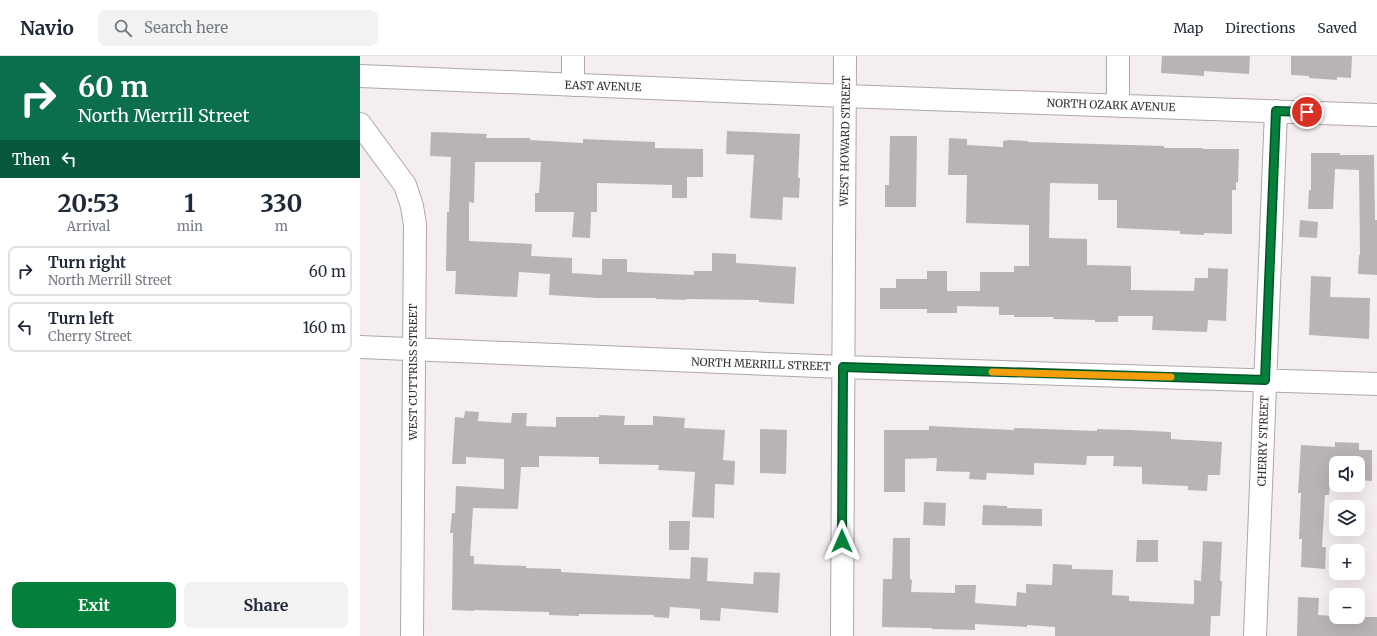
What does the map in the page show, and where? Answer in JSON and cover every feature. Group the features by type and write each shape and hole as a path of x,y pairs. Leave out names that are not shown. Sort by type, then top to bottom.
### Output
{"street":[{"path":"573,56 573,84"},
{"name":"WEST HOWARD STREET","path":"842,636 846,56"},
{"path":"1118,56 1118,106"},
{"name":"EAST AVENUE","path":"360,76 845,96"},
{"name":"NORTH OZARK AVENUE","path":"845,96 1377,115"},
{"name":"CHERRY STREET","path":"1255,636 1276,111"},
{"name":"WEST CUTTRISS STREET","path":"360,124 405,185 412,206 414,225 412,636"},
{"name":"NORTH MERRILL STREET","path":"360,348 843,367 1377,384"}],"building":[{"path":"1162,56 1250,56 1249,74 1204,71 1204,76 1161,73"},
{"path":"1291,56 1352,56 1351,78 1337,77 1337,80 1291,75"},
{"path":"727,131 800,134 798,178 800,178 799,198 783,197 782,220 750,218 754,155 726,154"},
{"path":"431,132 487,134 486,138 530,138 530,140 583,143 583,139 655,142 655,148 703,149 703,177 687,177 687,198 672,198 672,185 597,183 597,212 591,212 590,238 572,237 574,212 535,212 535,193 539,193 541,162 475,162 474,203 469,202 469,241 532,244 531,256 572,258 572,273 602,275 602,259 627,259 627,272 694,275 694,271 712,271 712,253 736,254 736,263 796,267 794,304 759,302 759,300 598,298 549,295 550,274 519,272 517,297 455,294 456,271 446,271 447,212 449,212 451,157 430,156"},
{"path":"890,136 917,136 916,207 885,207 885,185 889,185"},
{"path":"949,138 967,139 967,145 1003,147 1003,141 1009,140 1028,142 1164,146 1164,148 1239,149 1238,183 1236,182 1236,190 1232,190 1232,234 1180,234 1180,231 1117,228 1117,200 1098,200 1098,184 1050,183 1049,238 1087,239 1087,265 1131,266 1131,290 1194,291 1195,278 1208,278 1208,268 1228,269 1226,321 1208,320 1207,332 1152,330 1153,316 1118,316 1118,322 1095,322 1095,320 1053,319 1054,317 1014,317 1014,315 999,315 999,307 957,306 957,313 927,313 927,309 880,309 880,288 896,288 896,279 927,279 927,271 947,271 947,291 980,291 980,272 1014,272 1014,266 1029,266 1029,225 966,223 967,175 948,175"},
{"path":"1311,153 1374,155 1375,220 1377,220 1377,275 1358,274 1360,255 1359,170 1335,169 1333,209 1308,209 1309,190 1311,190"},
{"path":"1300,220 1318,222 1317,238 1299,237"},
{"path":"1311,276 1331,277 1330,297 1370,298 1369,339 1309,335"},
{"path":"465,411 479,412 478,421 511,423 512,413 527,413 526,426 556,427 556,417 599,417 599,415 625,416 624,425 653,425 653,416 685,418 684,428 725,430 723,460 735,461 734,485 715,484 714,518 692,517 695,472 658,470 659,465 599,464 599,457 539,456 539,467 521,467 518,509 473,508 470,556 474,556 474,564 561,569 561,572 690,579 691,557 708,558 707,581 753,584 754,572 780,573 778,613 721,608 720,621 700,620 700,609 670,607 669,618 654,617 654,615 579,614 579,616 549,615 549,612 452,610 453,533 450,533 452,513 455,513 456,486 504,489 504,459 466,457 466,464 452,464 455,417 464,418"},
{"path":"929,426 1014,430 1014,428 1097,431 1097,429 1171,432 1171,439 1222,442 1220,475 1208,475 1207,491 1188,490 1188,486 1142,484 1142,467 1113,466 1114,456 1087,456 1086,465 1034,463 1034,475 987,473 986,480 969,479 970,472 936,471 937,458 905,459 905,492 884,492 884,430 929,430"},
{"path":"760,429 787,430 786,474 760,473"},
{"path":"1335,442 1359,443 1359,450 1372,450 1372,481 1365,480 1365,456 1329,456 1329,495 1325,495 1322,547 1326,547 1325,569 1301,567 1302,539 1299,539 1301,493 1298,493 1301,445 1335,447"},
{"path":"924,502 946,503 945,526 923,525"},
{"path":"983,505 1007,506 1007,508 1042,509 1042,526 982,525"},
{"path":"669,521 690,521 689,550 669,550"},
{"path":"893,538 910,538 910,579 912,580 911,592 955,593 955,585 976,585 975,603 1016,606 1017,592 1026,593 1026,584 1052,585 1053,564 1072,565 1072,569 1113,570 1112,595 1129,596 1129,601 1194,604 1194,580 1201,581 1203,541 1222,542 1220,616 1211,616 1210,636 1055,636 1055,627 1027,625 1027,627 975,624 975,630 882,627 883,579 892,579"},
{"path":"1137,540 1158,540 1158,562 1136,562"},
{"path":"1298,597 1319,598 1318,615 1329,616 1329,624 1365,624 1365,617 1377,617 1377,636 1297,636"}],"slow traffic":[{"path":"992,372 1171,377"}],"route":[{"path":"842,541 843,367 1265,380 1276,111 1307,112"}]}
